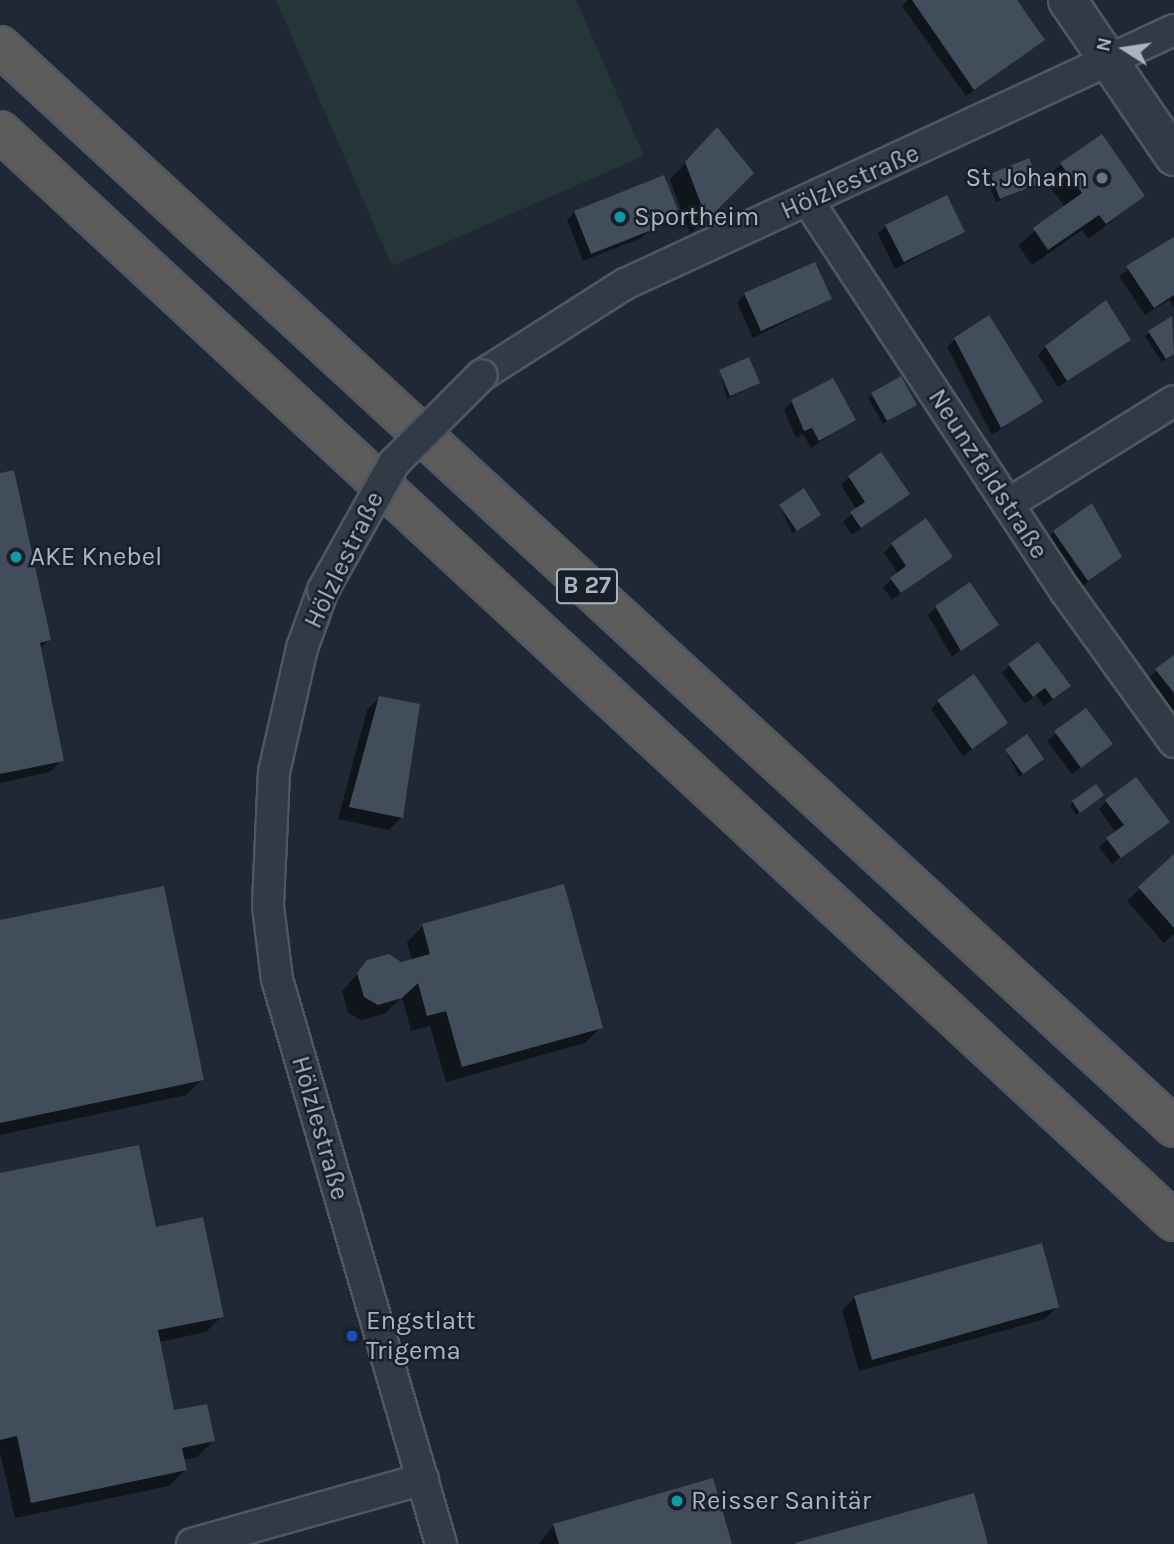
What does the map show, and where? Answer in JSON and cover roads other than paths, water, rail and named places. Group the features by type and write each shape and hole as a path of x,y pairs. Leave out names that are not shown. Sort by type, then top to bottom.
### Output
{"highway":[{"name":"B 27","path":"0,46 1174,1126"},
{"name":"B 27","path":"0,131 1174,1221"}],"street":[{"path":"1067,0 1174,156"},
{"name":"Hölzlestraße","path":"441,1544 277,979 268,906 274,772 302,648 323,590 394,463 482,375 625,284 1110,64 1174,30"},
{"name":"Neunzfeldstraße","path":"808,201 1008,504 1174,742"},
{"path":"1008,504 1174,401"},
{"path":"192,1544 423,1479"}],"place":[{"name":"St. Johann","path":"1102,178"},
{"name":"Sportheim","path":"620,217"},
{"name":"AKE Knebel","path":"16,557"},
{"name":"Engstlatt Trigema","path":"352,1336"},
{"name":"Reisser Sanitär","path":"677,1501"}]}
